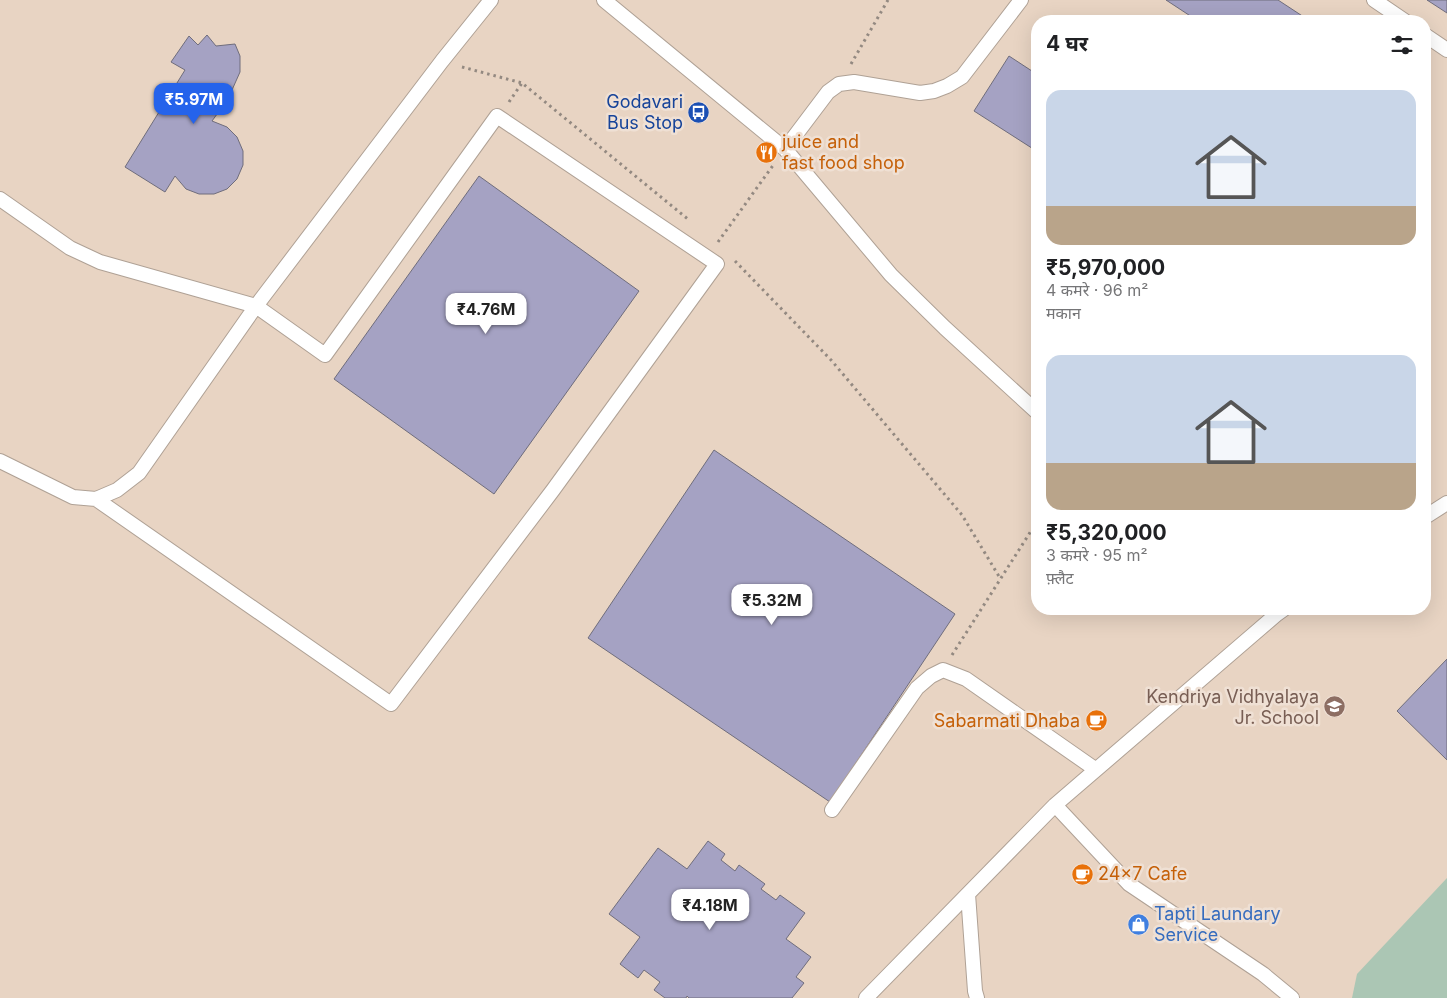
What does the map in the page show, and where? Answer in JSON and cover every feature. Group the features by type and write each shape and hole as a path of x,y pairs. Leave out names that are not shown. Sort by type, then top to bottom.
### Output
{"lane":[{"path":"0,461 73,497 96,499 118,490 139,473 256,306 442,61 491,0"},
{"path":"604,0 785,149 891,274 945,328 1031,407"},
{"path":"785,149 828,92 839,84 854,82 920,93 948,86 962,77 1021,0"},
{"path":"1374,0 1396,15"},
{"path":"1431,39 1447,50"},
{"path":"0,199 70,248 100,262 256,306 326,355 497,116 717,264 553,490 391,704 96,499"},
{"path":"1431,513 1447,503"},
{"path":"866,998 1055,805 1271,615"},
{"path":"832,810 917,688 931,676 942,670 966,680 1095,769"},
{"path":"1055,805 1129,884 1263,974 1292,998"},
{"path":"968,894 977,998"}],"path":[{"path":"839,84 888,0"},
{"path":"442,61 522,83 695,224"},
{"path":"506,106 522,83"},
{"path":"717,243 785,149"},
{"path":"731,257 831,360 962,515 1000,578"},
{"path":"942,670 1031,531"}],"shaded area":[{"path":"0,0 1447,0 1447,998 0,998"}],"green space":[{"path":"1447,878 1447,998 1352,998 1357,974"}],"building":[{"path":"1166,0 1278,0 1301,15 1189,15"},
{"path":"1427,0 1447,0 1447,13"},
{"path":"207,35 216,46 235,44 240,56 240,72 228,99 212,121 227,127 237,137 243,151 243,165 237,179 227,189 214,194 199,194 186,189 175,176 165,192 125,167 185,70 171,62 189,36 198,45"},
{"path":"1009,56 1031,70 1031,148 974,111"},
{"path":"479,176 639,291 494,494 334,379"},
{"path":"714,450 955,614 830,802 588,638"},
{"path":"1447,659 1447,760 1397,711"},
{"path":"708,841 725,854 721,860 735,871 739,865 765,884 761,889 776,900 780,895 805,913 786,939 811,957 796,977 804,983 792,998 689,998 687,996 686,998 665,998 654,990 660,982 644,970 638,978 620,964 640,937 609,914 658,848 687,869"}],"place":[{"name":"Godavari Bus Stop","path":"699,112"},
{"name":"juice and fast food shop","path":"766,152"},
{"name":"Kendriya Vidhyalaya Jr. School","path":"1335,707"},
{"name":"Sabarmati Dhaba","path":"1096,721"},
{"name":"24×7 Cafe","path":"1082,874"},
{"name":"Tapti Laundary Service","path":"1138,924"}]}
